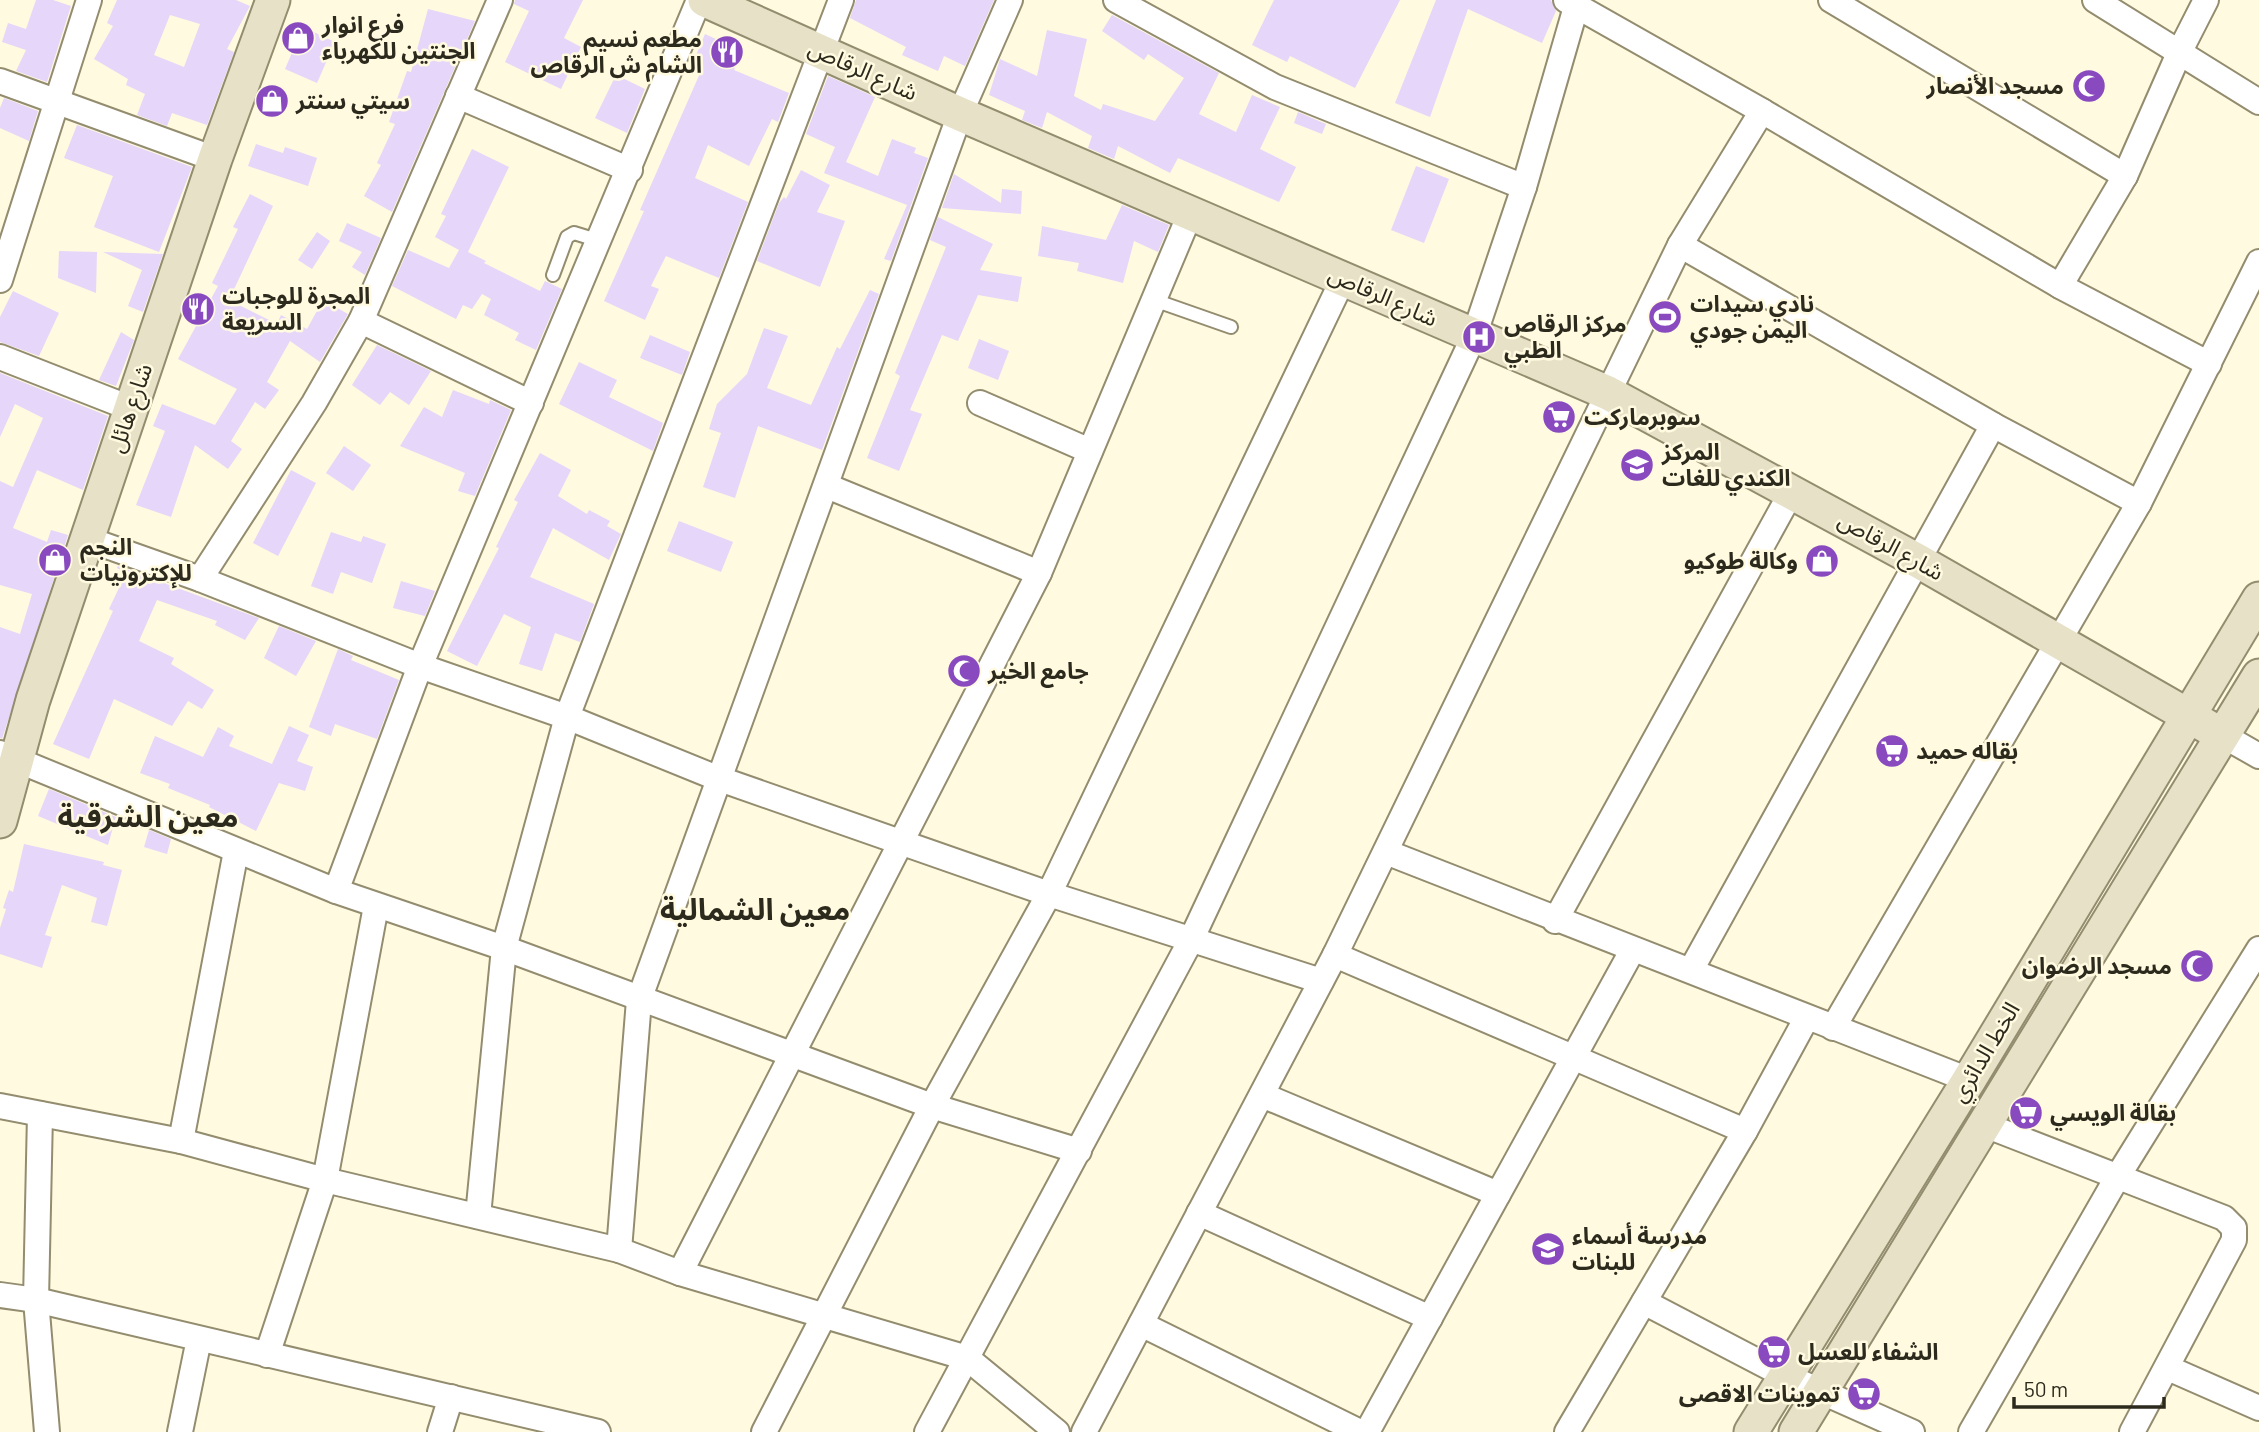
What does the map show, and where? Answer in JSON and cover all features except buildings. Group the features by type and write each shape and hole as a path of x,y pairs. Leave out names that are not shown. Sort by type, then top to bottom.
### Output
{"street":[{"path":"0,280 89,0"},
{"name":"شارع هائل","path":"0,821 8,757 87,539 215,159 273,0"},
{"path":"200,579 314,403 361,321 500,0"},
{"path":"335,891 420,666 699,0"},
{"name":"شارع الرقاص","path":"705,0 960,114 1608,393 1920,562 2222,735"},
{"path":"478,1216 504,948 567,717 841,0"},
{"path":"619,1251 639,1000 717,778 827,486 960,114 1010,0"},
{"path":"1116,0 1275,87 1524,187"},
{"path":"1831,0 2125,176"},
{"path":"2095,0 2259,103"},
{"path":"2060,286 2125,176 2180,51 2206,0"},
{"path":"927,1432 1191,940 1475,336 1524,187 1573,2 2060,286 2209,364"},
{"path":"0,81 215,159"},
{"path":"458,96 630,170"},
{"path":"1084,1432 1335,955 1680,245 1762,111"},
{"path":"680,1273 1039,573 1190,214"},
{"path":"1680,245 1993,425 2139,503"},
{"path":"1833,1028 2139,503 2259,262"},
{"path":"764,1432 932,1106 1049,894 1343,279"},
{"path":"361,321 531,403"},
{"path":"0,358 130,408"},
{"path":"980,403 1090,451"},
{"path":"1691,970 1920,562 1993,425"},
{"path":"827,486 1039,573"},
{"path":"1555,921 1792,491"},
{"path":"87,539 200,579 420,666 567,717 717,778 1049,894 1321,981"},
{"name":"الخط الدائري","path":"1751,1432 1969,1080 2187,714 2259,599"},
{"name":"الخط الدائري","path":"1796,1432 2259,676"},
{"path":"2222,735 2259,756"},
{"path":"8,757 335,891 504,948 932,1106 1079,1151"},
{"path":"181,1142 236,851"},
{"path":"1385,852 1632,951 1691,970 1806,1019 1969,1080"},
{"path":"267,1354 326,1180 376,906"},
{"path":"1970,1432 2119,1176 2259,949"},
{"path":"1367,1432 1632,951"},
{"path":"1335,955 1745,1131"},
{"path":"1566,1432 1745,1131 1806,1019"},
{"path":"1262,1095 1499,1194"},
{"path":"0,1106 181,1142 619,1251 680,1273 967,1359 1057,1432"},
{"path":"40,1114 36,1300 47,1432"},
{"path":"1985,1125 2224,1218 2234,1228 2234,1240 2132,1432"},
{"path":"1199,1213 1430,1318"},
{"path":"0,1295 36,1300 598,1432"},
{"path":"1644,1302 1784,1375 1912,1432"},
{"path":"1141,1324 1311,1421 1360,1432"},
{"path":"180,1432 199,1339"},
{"path":"2168,1368 2259,1408"},
{"path":"440,1432 451,1397"}],"lane":[{"path":"552,275 567,237 574,233 600,241"},
{"path":"1154,300 1231,327"}],"place":[{"name":"فرع انوار الجنتين للكهرباء","path":"298,38"},
{"name":"مطعم نسيم الشام ش الرقاص","path":"727,52"},
{"name":"مسجد الأنصار","path":"2089,86"},
{"name":"سيتي سنتر","path":"272,101"},
{"name":"المجرة للوجبات السريعة","path":"198,309"},
{"name":"نادي سيدات اليمن جودي","path":"1665,317"},
{"name":"مركز الرقاص الطبي","path":"1479,337"},
{"name":"سوبرماركت","path":"1559,417"},
{"name":"المركز الكندي للغات","path":"1637,465"},
{"name":"النجم للإكترونيات","path":"55,560"},
{"name":"وكالة طوكيو","path":"1822,561"},
{"name":"جامع الخير","path":"964,671"},
{"name":"بقاله حميد","path":"1892,751"},
{"name":"مسجد الرضوان","path":"2197,966"},
{"name":"بقالة الويسي","path":"2026,1113"},
{"name":"مدرسة أسماء للبنات","path":"1548,1249"},
{"name":"الشفاء للعسل","path":"1774,1352"},
{"name":"تموينات الاقصى","path":"1864,1394"}],"district":[{"name":"معين الشرقية","path":"148,817"},
{"name":"معين الشمالية","path":"755,910"}]}
